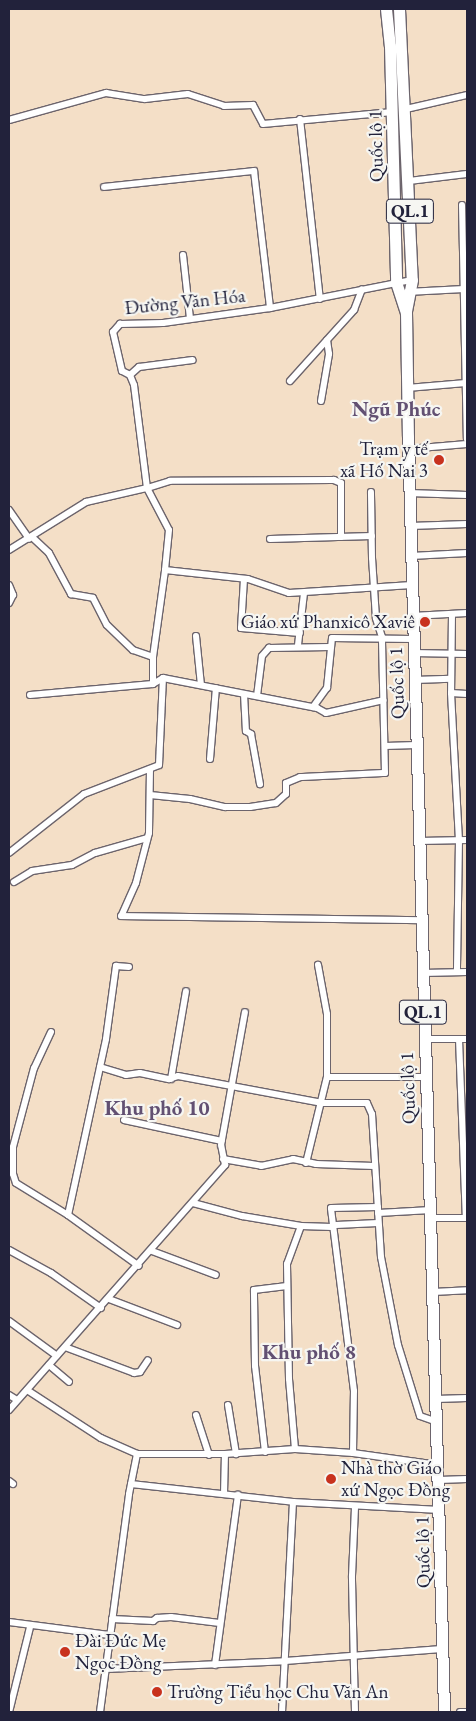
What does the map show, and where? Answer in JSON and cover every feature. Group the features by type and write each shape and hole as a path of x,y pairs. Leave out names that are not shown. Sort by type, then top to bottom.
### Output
{"highway":[{"name":"Quốc lộ 1","path":"386,9 406,312 418,841 440,1510 444,1712"},
{"name":"Quốc lộ 1","path":"400,9 409,181 404,286"},
{"path":"392,112 406,109"}],"street":[{"path":"9,120 106,93 144,99 194,95 224,106 254,105 263,124 300,119 392,112"},
{"path":"406,109 467,94"},
{"path":"300,119 320,298"},
{"path":"104,187 254,171 270,308"},
{"path":"409,181 467,174"},
{"path":"462,205 467,439"},
{"path":"183,255 190,318"},
{"name":"Đường Văn Hóa","path":"147,488 134,385 130,375 121,368 113,340 115,327 270,308 362,289 465,285"},
{"path":"290,381 354,310 362,289"},
{"path":"321,401 329,354 327,340"},
{"path":"130,375 139,367 193,360"},
{"path":"407,388 466,379"},
{"path":"408,448 467,444"},
{"path":"9,550 86,502 170,481 334,480 341,483 341,537"},
{"path":"147,488 169,530 153,657 153,684"},
{"path":"150,795 196,800 225,807 270,805 283,798 286,783 300,777 385,773 382,638 374,588 371,492"},
{"path":"409,493 467,494"},
{"path":"9,510 30,538 49,553 71,594 93,598 106,625 133,650 153,657"},
{"path":"410,526 467,524"},
{"path":"270,538 372,536"},
{"path":"411,556 467,553"},
{"path":"165,570 244,579 289,593 412,585"},
{"path":"244,579 241,628 300,633"},
{"path":"9,585 13,596 9,603"},
{"path":"298,645 304,593"},
{"path":"452,614 451,693 459,840 457,972"},
{"path":"412,616 467,614"},
{"path":"282,645 284,632"},
{"path":"196,636 201,685"},
{"path":"313,707 327,688 332,638 413,638"},
{"path":"257,696 262,656 269,648 282,645 298,645 330,648"},
{"path":"413,653 467,654"},
{"path":"30,695 153,684 164,678 313,707 326,713 384,700"},
{"path":"9,853 84,794 159,765 164,678"},
{"path":"414,680 451,679"},
{"path":"210,759 216,688"},
{"path":"451,693 467,694"},
{"path":"244,694 246,731 251,734 260,784"},
{"path":"385,746 416,746"},
{"path":"150,769 147,838 136,883 121,916 421,920"},
{"path":"14,882 32,871 72,865 94,853 147,838"},
{"path":"418,841 467,840"},
{"path":"306,1163 322,1103 326,1077 327,1014 318,965"},
{"path":"68,1215 100,1067 116,966 129,967"},
{"path":"422,973 467,972"},
{"path":"171,1079 186,991"},
{"path":"9,1410 139,1266 225,1166 222,1141 245,1012"},
{"path":"51,1032 34,1068 11,1146 11,1174 16,1182 68,1215 139,1266"},
{"path":"424,1039 467,1039"},
{"path":"353,1452 354,1390 332,1207 466,1218 464,1086 459,1039"},
{"path":"100,1067 126,1075 140,1073 171,1079 178,1076 232,1088 322,1103 367,1104 372,1114 378,1224 398,1345 420,1416 436,1422"},
{"path":"326,1077 425,1077"},
{"path":"124,1120 222,1141"},
{"path":"223,1159 261,1166 293,1158 306,1163 374,1166"},
{"path":"193,1203 242,1216 301,1226 378,1224"},
{"path":"296,1449 289,1379 287,1286 290,1249 301,1226"},
{"path":"9,1250 51,1273 101,1308"},
{"path":"152,1250 216,1275"},
{"path":"265,1452 255,1366 254,1290 287,1286"},
{"path":"433,1292 467,1290"},
{"path":"109,1299 177,1325"},
{"path":"9,1321 58,1356"},
{"path":"66,1347 134,1373 140,1372 148,1360"},
{"path":"49,1366 69,1382"},
{"path":"27,1390 101,1438 137,1454 209,1455 296,1449 353,1452 438,1466"},
{"path":"9,1395 17,1400"},
{"path":"436,1399 467,1398"},
{"path":"228,1404 236,1454"},
{"path":"196,1415 209,1455"},
{"path":"100,1712 109,1634 137,1454"},
{"path":"224,1494 225,1454"},
{"path":"439,1480 467,1479"},
{"path":"131,1484 293,1502 440,1510"},
{"path":"215,1665 238,1495"},
{"path":"282,1712 293,1502"},
{"path":"355,1506 352,1576 355,1712"},
{"path":"112,1619 154,1621 158,1617 220,1624"},
{"path":"9,1622 30,1627 109,1634"},
{"path":"9,1712 30,1627"},
{"path":"105,1669 354,1657 442,1649"},
{"path":"460,1712 467,1712"}],"place":[{"name":"Trạm y tế xã Hố Nai 3","path":"439,460"},
{"name":"Giáo xứ Phanxicô Xaviê","path":"425,622"},
{"name":"Nhà thờ Giáo xứ Ngọc Đồng","path":"331,1479"},
{"name":"Đài Đức Mẹ Ngọc Đồng","path":"65,1652"},
{"name":"Trường Tiểu học Chu Văn An","path":"157,1692"}],"district":[{"name":"Ngũ Phúc","path":"396,409"},
{"name":"Khu phố 10","path":"157,1108"},
{"name":"Khu phố 8","path":"309,1352"}]}
